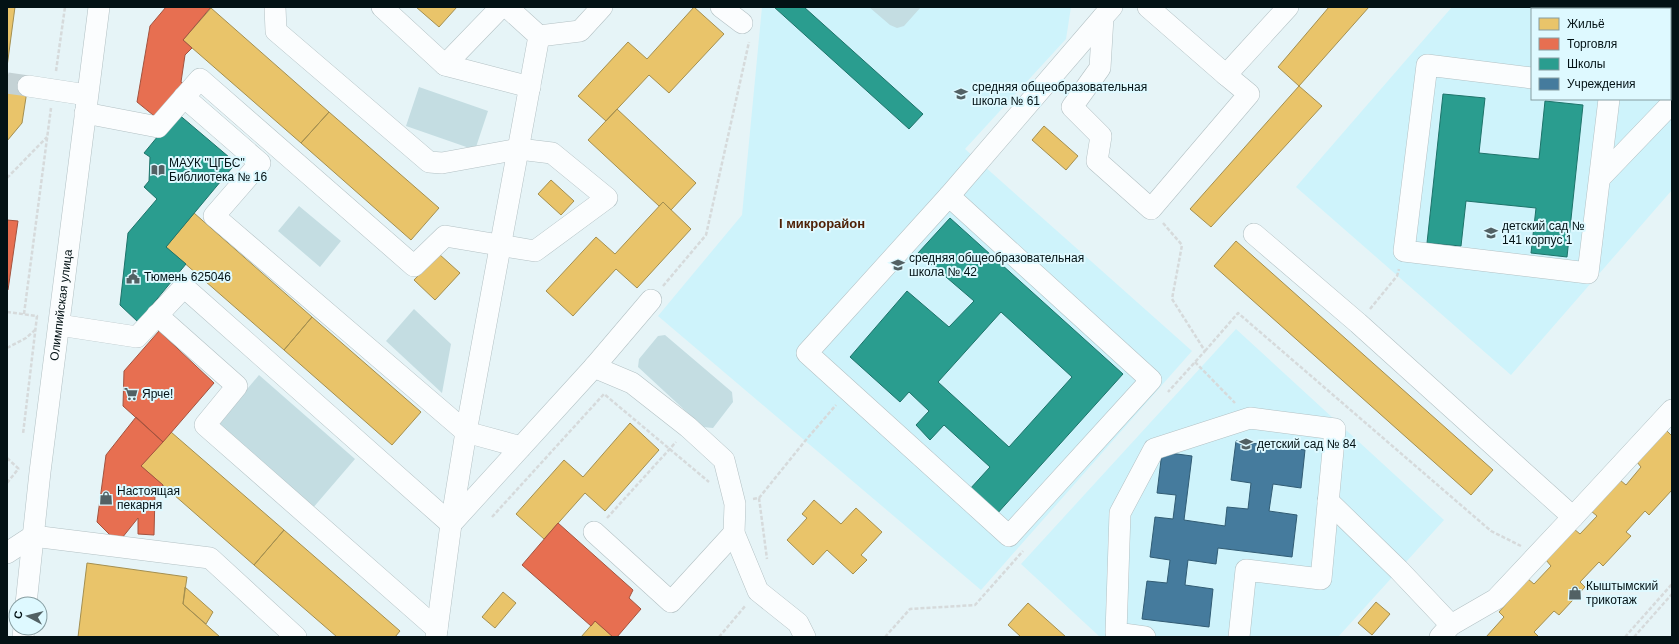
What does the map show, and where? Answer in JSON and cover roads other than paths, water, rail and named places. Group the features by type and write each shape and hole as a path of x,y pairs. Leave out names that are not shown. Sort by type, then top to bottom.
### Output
{"street":[{"name":"Олимпийская улица","path":"27,596 58,324 98,7"},
{"path":"28,86 54,90 86,104 158,127 200,79 414,266 445,236 535,251 607,198 552,153 519,149 442,163 429,162 276,31 275,7"},
{"path":"382,7 445,65 530,87"},
{"path":"445,65 501,7"},
{"path":"507,7 539,36 580,31 602,7"},
{"path":"721,7 742,23"},
{"path":"1107,12 1100,68 1072,107 1101,136 1097,161 1151,209 1249,94 1148,7"},
{"path":"1226,75 1288,7"},
{"path":"949,196 1151,380 1009,536 807,353 949,196 1107,12"},
{"path":"437,633 451,524 466,432 539,36"},
{"path":"1531,78 1427,65 1404,251 1588,273 1609,100"},
{"path":"184,97 260,163 214,216 466,432 521,447"},
{"path":"1600,178 1672,103"},
{"path":"1254,234 1358,323 1573,517"},
{"path":"58,324 137,337 184,287 451,524"},
{"path":"451,524 594,367 651,300"},
{"path":"157,316 237,386 205,425 437,633"},
{"path":"594,367 632,383 688,427 724,460 735,504 734,533 758,591 798,623 805,637"},
{"path":"1328,501 1399,570 1445,631 1496,599 1672,410"},
{"path":"1145,637 1116,633 1120,513 1154,449 1250,418 1335,429 1321,579 1246,570 1239,637"},
{"path":"594,532 671,602 734,533"},
{"path":"7,553 33,536 210,558 296,637"}],"tunnel":[{"path":"7,83 28,86"}],"place":[{"name":"средняя общеобразовательная школа № 61","path":"961,94"},
{"name":"МАУК \"ЦГБС\" Библиотека № 16","path":"158,170"},
{"name":"детский сад № 141 корпус 1","path":"1491,233"},
{"name":"средняя общеобразовательная школа № 42","path":"898,265"},
{"name":"Тюмень 625046","path":"133,277"},
{"name":"Ярче!","path":"131,394"},
{"name":"детский сад № 84","path":"1246,444"},
{"name":"Настоящая пекарня","path":"106,498"},
{"name":"Кыштымский трикотаж","path":"1575,593"}],"district":[{"name":"I микрорайон","path":"822,223"}]}
